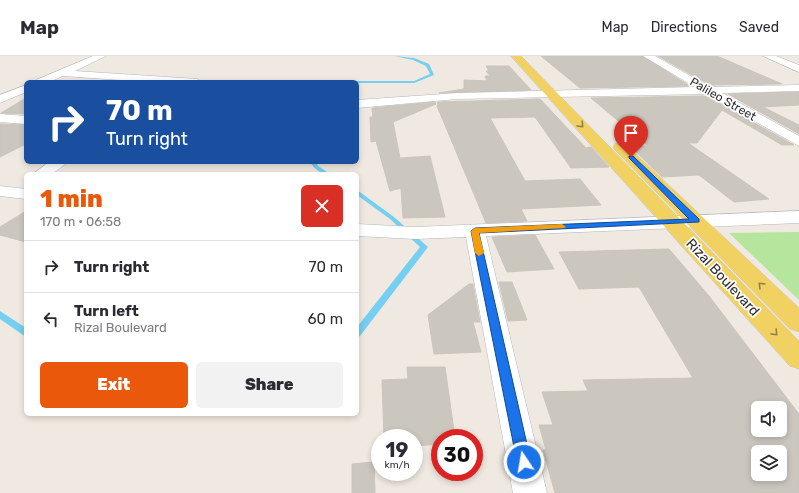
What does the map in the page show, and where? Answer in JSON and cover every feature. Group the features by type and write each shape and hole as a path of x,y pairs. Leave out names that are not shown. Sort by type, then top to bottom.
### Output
{"main road":[{"name":"Rizal Boulevard","path":"516,56 696,221 799,323"},
{"name":"Rizal Boulevard","path":"529,56 559,94 671,222 799,358"}],"street":[{"path":"45,80 101,56"},
{"name":"Palileo Street","path":"648,56 799,142"},
{"path":"768,56 799,69"},
{"path":"62,73 163,80"},
{"path":"359,104 457,96 799,88"},
{"path":"0,99 24,89"},
{"path":"0,118 24,120"},
{"path":"44,172 57,164"},
{"path":"12,192 24,184"},
{"path":"359,230 415,233 799,217"},
{"path":"475,231 530,493"}],"green space":[{"path":"799,232 799,300 729,233"}],"building":[{"path":"541,56 642,56 690,86 580,88"},
{"path":"658,56 717,56 782,84 710,85"},
{"path":"486,66 509,66 531,90 439,93 464,89 464,80 487,81 485,76 490,76 486,71 489,71"},
{"path":"799,92 799,105 763,107 799,125 799,134 728,94"},
{"path":"706,96 794,145 782,145 722,110 697,143 688,143 769,199 734,202 699,175 662,177 630,146 648,146 591,98"},
{"path":"24,99 24,114 1,113"},
{"path":"540,99 586,148 591,147 609,167 571,168 535,117 490,118 525,181 580,179 601,205 521,209 527,221 486,223 437,106 438,102"},
{"path":"435,102 436,104 393,122 400,158 430,156 445,217 403,218 401,188 390,191 376,141 371,142 370,117 373,117 372,108"},
{"path":"0,124 24,125 24,145 0,157"},
{"path":"24,212 24,241 0,235 0,227"},
{"path":"535,235 554,269 507,272 492,237"},
{"path":"669,249 709,296 799,414 799,493 555,493 543,450 546,450 539,425 553,425 542,392 588,391 583,380 693,378 639,287 579,289 559,252"},
{"path":"499,282 512,282 527,320 508,321"},
{"path":"469,284 473,284 480,322 473,322 481,352 434,354 428,315"},
{"path":"407,367 445,367 454,429 431,429 431,445 423,445 423,429 384,429 382,380 408,379"},
{"path":"371,462 371,481 375,481 375,493 352,493 352,464"}],"waterway":[{"path":"359,82 414,82 432,75 428,65 414,59 396,56"},
{"path":"314,164 324,172"},
{"path":"359,193 392,218 424,247 359,331"},
{"path":"0,314 24,332"}],"slow traffic":[{"path":"479,253 475,231 562,227"}],"route":[{"path":"524,462 475,231 696,221 631,157"}]}
